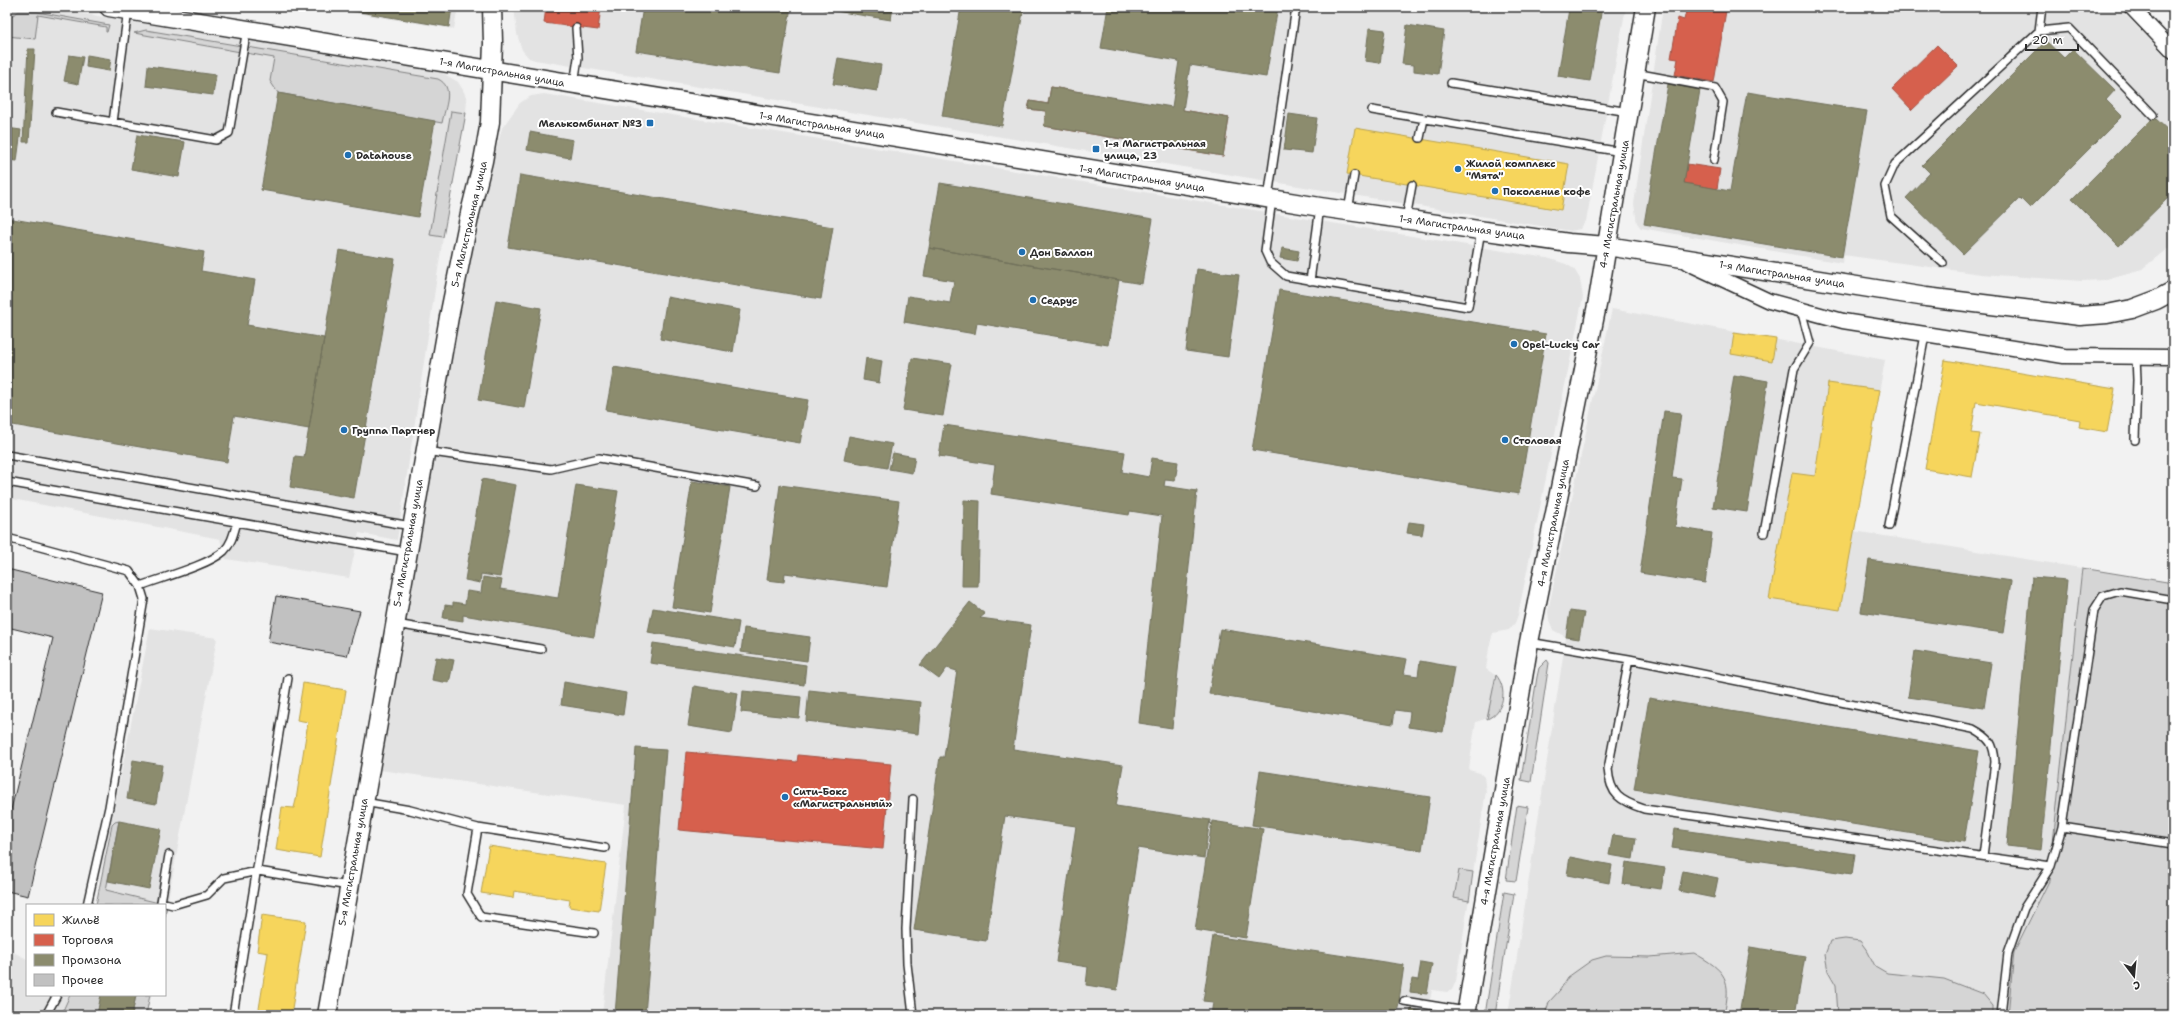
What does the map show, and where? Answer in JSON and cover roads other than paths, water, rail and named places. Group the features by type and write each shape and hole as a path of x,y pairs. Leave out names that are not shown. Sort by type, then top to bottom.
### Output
{"street":[{"name":"1-я Магистральная улица","path":"109,7 451,62 492,71 1320,207 1569,243 1607,246 1926,297 2080,316 2107,314 2132,309 2156,300 2173,290"},
{"name":"5-я Магистральная улица","path":"327,1015 448,317 470,213 483,161 490,122 492,7"},
{"name":"4-я Магистральная улица","path":"1466,1013 1529,642 1598,300 1646,7"},
{"path":"2131,7 2173,51"},
{"path":"1675,257 1768,301 1843,321 2064,356 2173,357"}],"lane":[{"path":"1296,7 1270,199 1265,251 1270,262 1286,276 1468,307 1481,230"},
{"path":"2039,31 2042,7"},
{"path":"114,122 128,10"},
{"path":"574,84 578,58 576,28"},
{"path":"1943,263 1892,216 1885,186 1895,164 2039,31 2069,28 2153,115"},
{"path":"56,112 216,140 229,133 247,29"},
{"path":"1635,73 1715,88 1723,102 1714,160"},
{"path":"1452,83 1629,112"},
{"path":"1372,110 1622,152"},
{"path":"1420,138 1424,119"},
{"path":"1348,211 1354,175"},
{"path":"1406,219 1412,185"},
{"path":"1310,281 1320,207"},
{"path":"1764,533 1794,368 1810,343 1801,310"},
{"path":"1889,526 1925,335"},
{"path":"2135,440 2137,380 2136,356"},
{"path":"425,451 551,469 599,458 757,486"},
{"path":"7,456 411,526"},
{"path":"7,482 407,552"},
{"path":"140,586 195,566 224,551 230,542 237,522"},
{"path":"7,538 130,571 140,586 144,599 109,807 88,904"},
{"path":"2001,1015 2008,953 2024,908 2051,866 2062,827 2094,610 2103,596 2120,592 2173,600"},
{"path":"394,624 541,649"},
{"path":"1529,642 1629,659 1973,729 1986,736 1994,749 1995,762 1983,856"},
{"path":"1629,659 1608,768 1609,782 1616,795 1628,804 1644,809 2051,866"},
{"path":"233,1015 258,872 288,678"},
{"path":"912,799 906,929 907,964 913,1015"},
{"path":"364,802 410,810 478,828 605,848"},
{"path":"2062,827 2173,844"},
{"path":"478,828 467,894 481,917 594,933"},
{"path":"170,855 161,902 173,905 207,895 224,878 258,872 349,886"},
{"path":"46,1015 56,996"},
{"path":"1404,1001 1466,1013"}],"place":[{"name":"Мелькомбинат №3","path":"650,123"},
{"name":"1-я Магистральная улица, 23","path":"1096,149"},
{"name":"Datahouse","path":"348,155"},
{"name":"Жилой комплекс \"Мята\"","path":"1458,169"},
{"name":"Поколение кофе","path":"1495,191"},
{"name":"Дон Баллон","path":"1022,252"},
{"name":"Седрус","path":"1033,300"},
{"name":"Opel-Lucky Car","path":"1514,344"},
{"name":"Группа Партнер","path":"344,430"},
{"name":"Столовая","path":"1505,440"},
{"name":"Сити-Бокс «Магистральный»","path":"785,797"}]}
